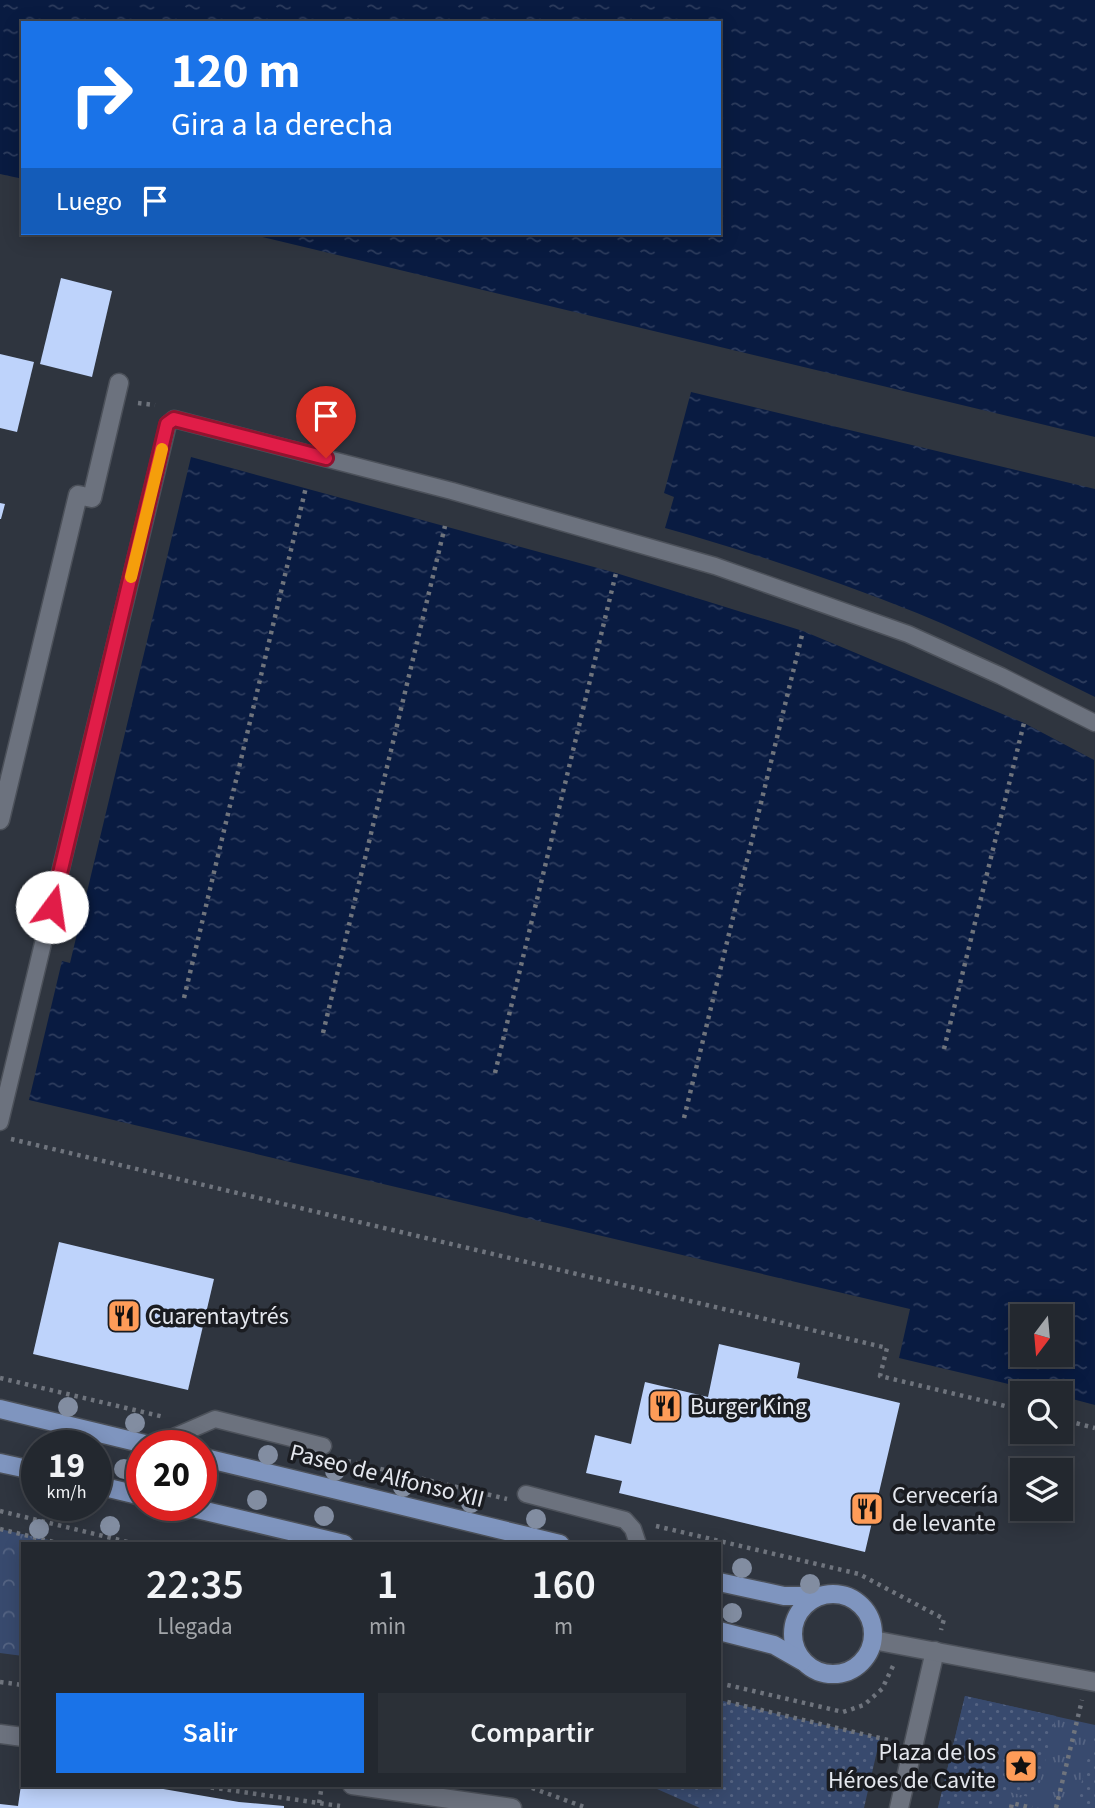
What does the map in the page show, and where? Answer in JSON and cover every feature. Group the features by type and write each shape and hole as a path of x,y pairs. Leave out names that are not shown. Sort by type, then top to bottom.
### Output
{"main road":[{"path":"0,1409 126,1439"},
{"name":"Paseo de Alfonso XII","path":"217,1461 553,1542"},
{"path":"0,1463 21,1468"},
{"path":"217,1514 336,1542"},
{"path":"721,1582 784,1596 841,1595 859,1604 870,1620 873,1640 865,1658 849,1671 839,1674 819,1672 774,1645 721,1632"},
{"path":"802,1661 796,1651 793,1629 802,1608 821,1596"}],"street":[{"path":"0,820 78,495 92,498 119,383"},
{"path":"873,1640 1095,1682"},
{"path":"899,1808 935,1651"},
{"path":"0,1734 21,1737"},
{"path":"366,1787 512,1808"}],"lane":[{"path":"0,1122 167,424 174,419 452,491 715,566 908,635 1002,676 1095,723"},
{"path":"190,1430 215,1419 324,1446"},
{"path":"526,1494 625,1520 633,1529 638,1542"}],"path":[{"path":"184,998 306,487"},
{"path":"323,1033 445,526"},
{"path":"495,1073 616,573"},
{"path":"684,1118 803,631"},
{"path":"944,1049 1024,723"},
{"path":"0,1136 887,1348 880,1376 1010,1407"},
{"path":"0,1378 168,1418"},
{"path":"1073,1422 1095,1428"},
{"path":"0,1511 128,1542"},
{"path":"0,1529 54,1542"},
{"path":"839,1569 859,1574 944,1619"},
{"path":"721,1683 843,1712 863,1705 882,1689 892,1668 897,1644"},
{"path":"0,1682 21,1685"},
{"path":"721,1700 913,1746"},
{"path":"1056,1808 1082,1701"},
{"path":"208,1787 343,1806"},
{"path":"318,1803 322,1787"},
{"path":"529,1787 587,1808"},
{"path":"1011,1808 1012,1803 1032,1808"}],"green space":[{"path":"0,1529 58,1542 21,1542 21,1656 0,1653"},
{"name":"Plaza de los Héroes de Cavite","path":"965,1696 1095,1725 1095,1808 938,1808"},
{"name":"Plaza de los Héroes de Cavite","path":"965,1696 1056,1716 1036,1799 1005,1791 1000,1808 938,1808"},
{"path":"721,1700 880,1738 864,1808 700,1808 653,1787 721,1787"},
{"path":"1095,1730 1095,1808 1075,1808"}],"water":[{"path":"0,0 1095,0 1095,437 254,235 721,235 721,21 21,21 21,179 0,174"},
{"path":"691,392 1095,489 1095,697 1007,653 917,613 792,567 665,528 674,497 664,493"},
{"path":"191,457 616,573 803,631 1024,723 1094,760 1095,1405 1073,1399 1073,1381 1010,1381 1010,1384 899,1358 910,1309 29,1100 62,961 70,963"}],"building":[{"path":"61,278 112,291 92,377 40,364"},
{"path":"0,354 34,362 17,432 0,428"},
{"path":"0,503 5,504 1,519 0,519"},
{"name":"Cuarentaytrés","path":"59,1242 214,1279 188,1390 33,1354"},
{"path":"719,1344 800,1363 797,1378 900,1403 865,1552 619,1493 622,1481 586,1473 595,1435 631,1444 645,1382 708,1397"},
{"path":"21,1785 152,1787 284,1808 0,1808 0,1804 18,1806"}],"slow traffic":[{"path":"131,577 162,449"}],"place":[{"name":"Cuarentaytrés","path":"124,1316"},
{"name":"Burger King","path":"665,1406"},
{"name":"Cervecería de levante","path":"867,1509"},
{"name":"Plaza de los Héroes de Cavite","path":"1021,1766"}],"route":[{"path":"52,907 167,424 174,419 326,458"}]}
